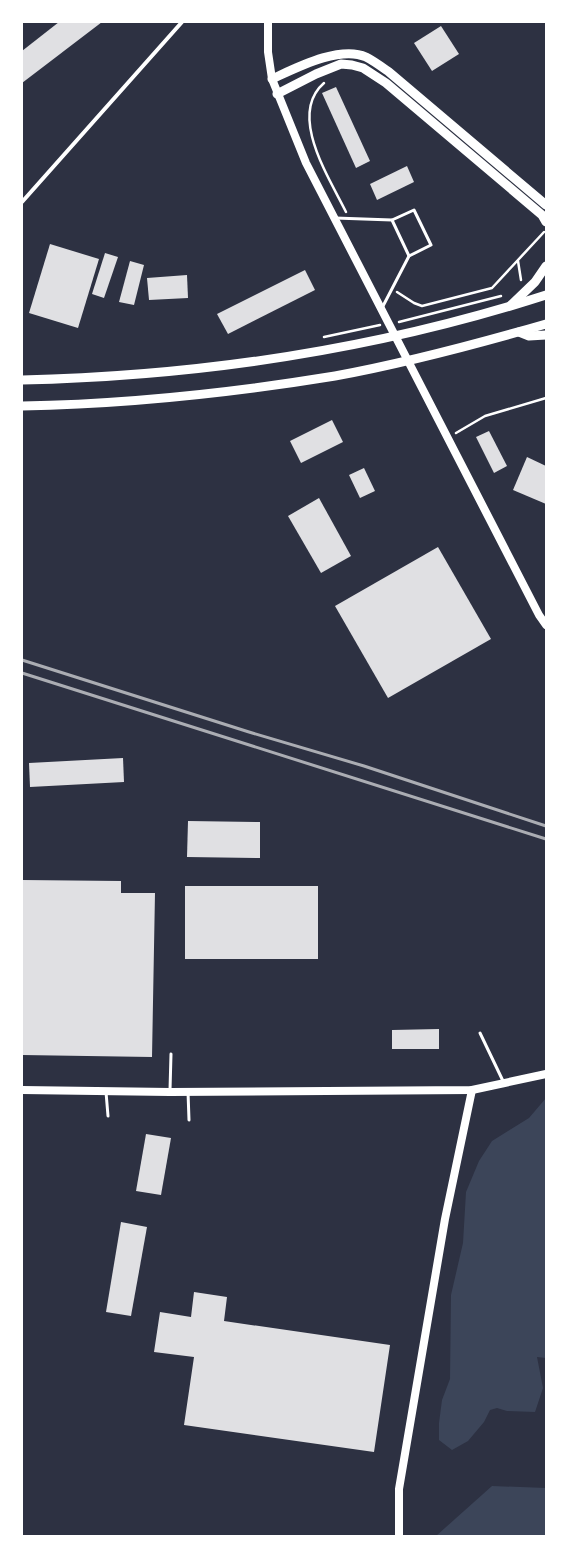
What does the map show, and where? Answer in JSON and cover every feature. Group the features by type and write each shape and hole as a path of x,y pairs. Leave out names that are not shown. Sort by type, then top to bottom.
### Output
{"main road":[{"path":"267,22 268,52 272,79 306,163 333,218 546,625"},
{"path":"272,79 311,62 338,54 365,56 389,72 546,205"},
{"path":"277,94 316,74 341,64 363,68 386,83 542,215 544,224"},
{"path":"508,307 535,282 546,266"},
{"path":"22,380 149,373 238,363 331,349 410,332 508,307 546,295"},
{"path":"22,406 152,400 343,374 417,358 546,324"},
{"path":"516,333 529,336 546,335"},
{"path":"22,1090 188,1092 472,1090 546,1074"},
{"path":"399,1536 399,1489 445,1219 472,1090"}],"street":[{"path":"22,202 182,22"}],"lane":[{"path":"333,218 392,220 414,210 431,245 409,256 381,309"},
{"path":"392,220 409,256"},
{"path":"480,1033 504,1083"},
{"path":"170,1092 171,1054"},
{"path":"106,1092 108,1116"},
{"path":"188,1092 189,1120"}],"path":[{"path":"325,83 319,87 312,97 309,114 312,138 349,218"},
{"path":"392,289 414,303 422,306 492,288 544,232 544,224"},
{"path":"518,261 522,282"},
{"path":"393,323 506,295"},
{"path":"318,339 385,324"},
{"path":"448,438 485,416 546,398"}],"shaded area":[{"path":"546,1098 546,1358 537,1357 543,1388 535,1412 507,1411 497,1408 490,1410 484,1422 468,1441 452,1450 439,1440 439,1423 442,1400 450,1379 451,1295 463,1243 466,1192 479,1161 492,1141 529,1118"},
{"path":"492,1486 546,1488 546,1536 436,1536"}],"building":[{"path":"59,22 102,22 22,83 22,51"},
{"path":"441,26 459,54 432,71 414,43"},
{"path":"336,87 370,161 356,168 322,93"},
{"path":"407,166 414,182 377,200 370,184"},
{"path":"50,244 99,259 78,328 29,313"},
{"path":"105,253 118,257 104,298 92,294"},
{"path":"130,261 144,265 134,305 119,302"},
{"path":"305,270 315,290 228,334 217,314"},
{"path":"187,275 188,298 149,300 147,278"},
{"path":"332,420 343,442 301,463 290,441"},
{"path":"489,431 507,466 494,473 476,437"},
{"path":"527,457 546,466 546,504 513,490"},
{"path":"364,468 375,491 360,498 349,475"},
{"path":"319,498 351,556 321,573 288,516"},
{"path":"438,547 491,639 388,698 335,606"},
{"path":"123,758 124,782 30,787 29,763"},
{"path":"188,821 260,822 260,858 187,857"},
{"path":"22,880 121,881 121,893 155,893 152,1057 22,1055"},
{"path":"185,886 318,886 318,959 185,959"},
{"path":"439,1029 439,1049 392,1049 392,1030"},
{"path":"146,1134 171,1138 161,1195 136,1191"},
{"path":"121,1222 147,1227 131,1316 106,1312"},
{"path":"194,1292 227,1297 224,1321 390,1345 374,1452 184,1425 194,1357 154,1352 160,1312 191,1317"}],"railway":[{"path":"22,660 249,732 364,766 546,826"},
{"path":"22,673 546,839"}]}
